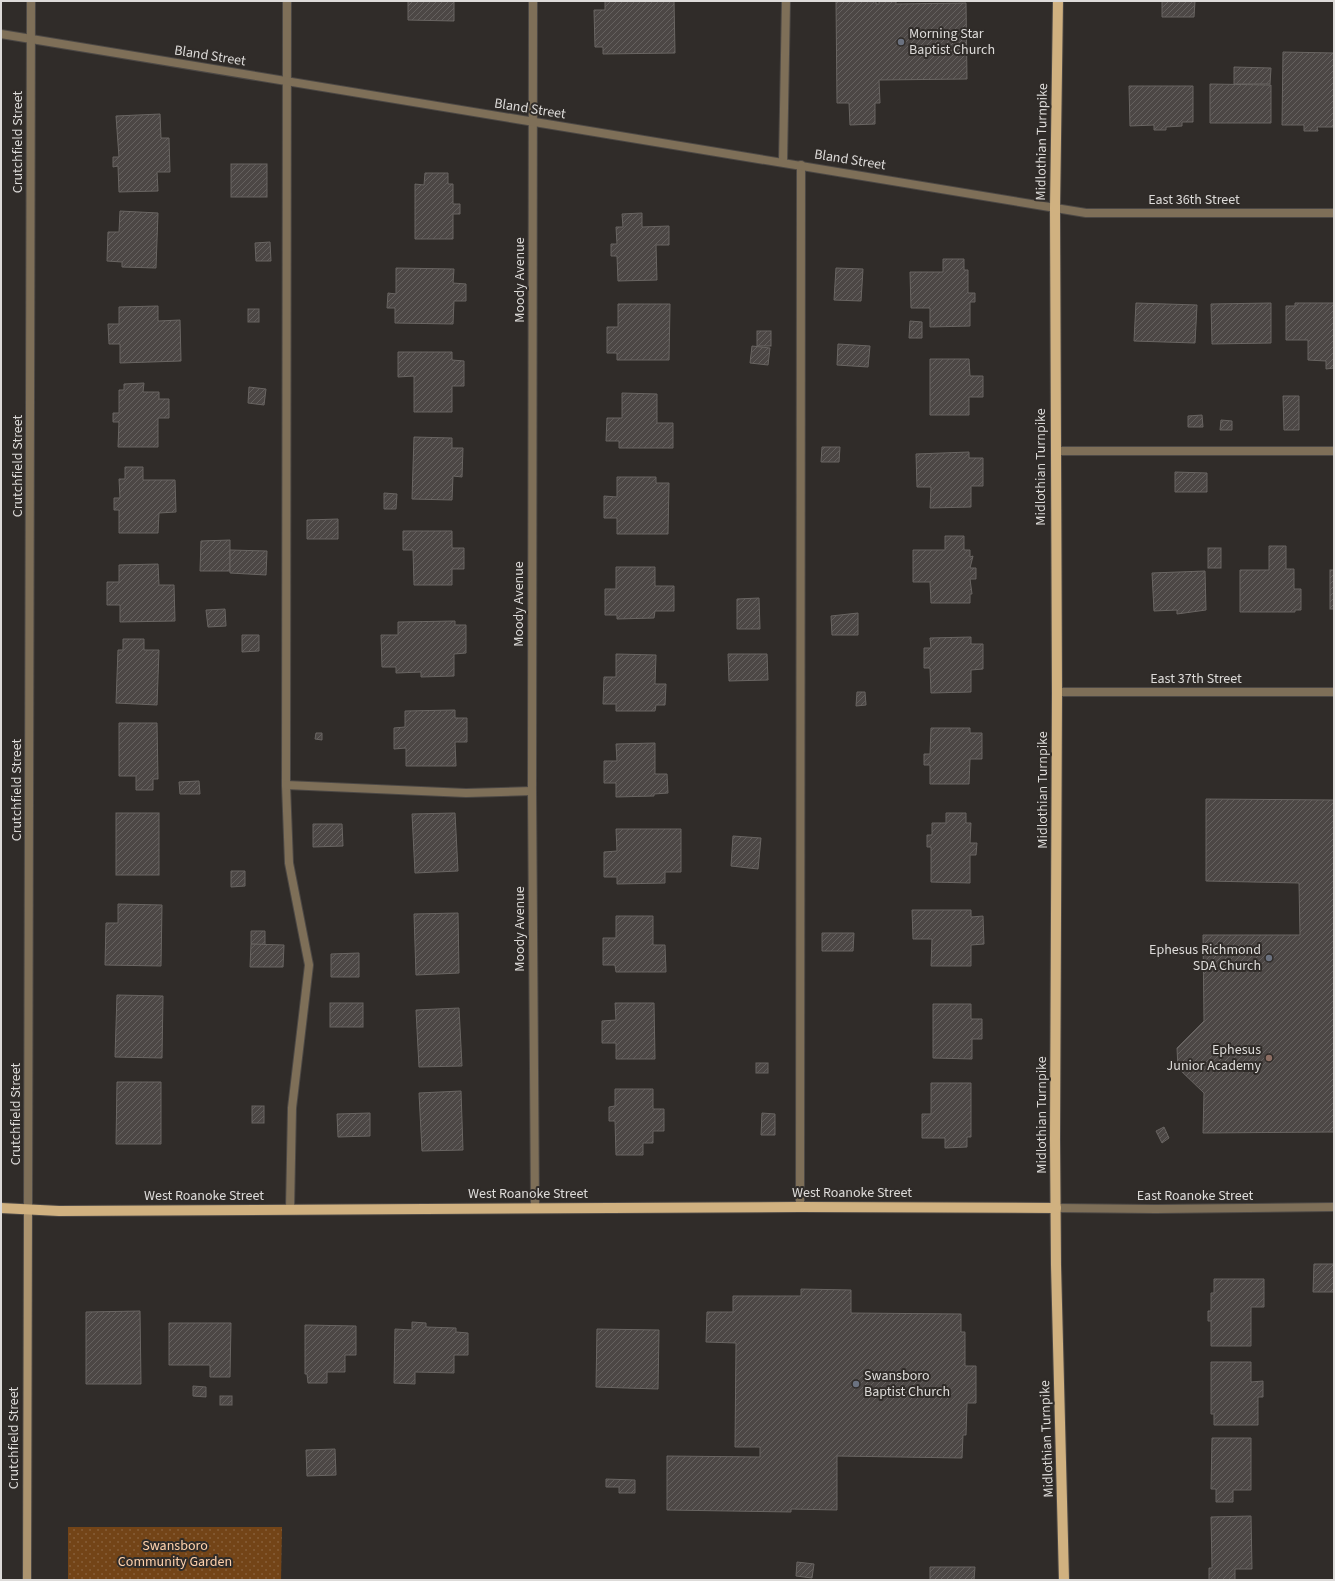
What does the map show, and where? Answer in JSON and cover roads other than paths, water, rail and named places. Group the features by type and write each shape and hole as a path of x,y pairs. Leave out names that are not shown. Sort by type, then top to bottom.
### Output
{"main road":[{"name":"Midlothian Turnpike","path":"1058,1 1055,208 1057,692 1056,1208 1064,1580"},
{"name":"West Roanoke Street","path":"1,1208 59,1211 800,1207 1056,1208"}],"street":[{"name":"Crutchfield Street","path":"27,1580 31,1"},
{"path":"287,1 286,785 289,863 309,965 292,1108 290,1209"},
{"name":"Moody Avenue","path":"533,1 532,790 535,1208"},
{"path":"783,162 786,1"},
{"name":"Bland Street","path":"1,34 1055,208"},
{"path":"800,1207 801,165"},
{"name":"East 36th Street","path":"1055,208 1086,213 1334,213"},
{"path":"1055,450 1334,452"},
{"name":"East 37th Street","path":"1057,692 1334,692"},
{"path":"286,785 466,793 532,790"},
{"name":"East Roanoke Street","path":"1056,1208 1156,1210 1334,1207"}],"place":[{"name":"Morning Star Baptist Church","path":"901,42"},
{"name":"Ephesus Richmond SDA Church","path":"1269,958"},
{"name":"Ephesus Junior Academy","path":"1269,1058"},
{"name":"Swansboro Baptist Church","path":"856,1384"}],"park label":[{"name":"Swansboro Community Garden","path":"175,1554"}]}
